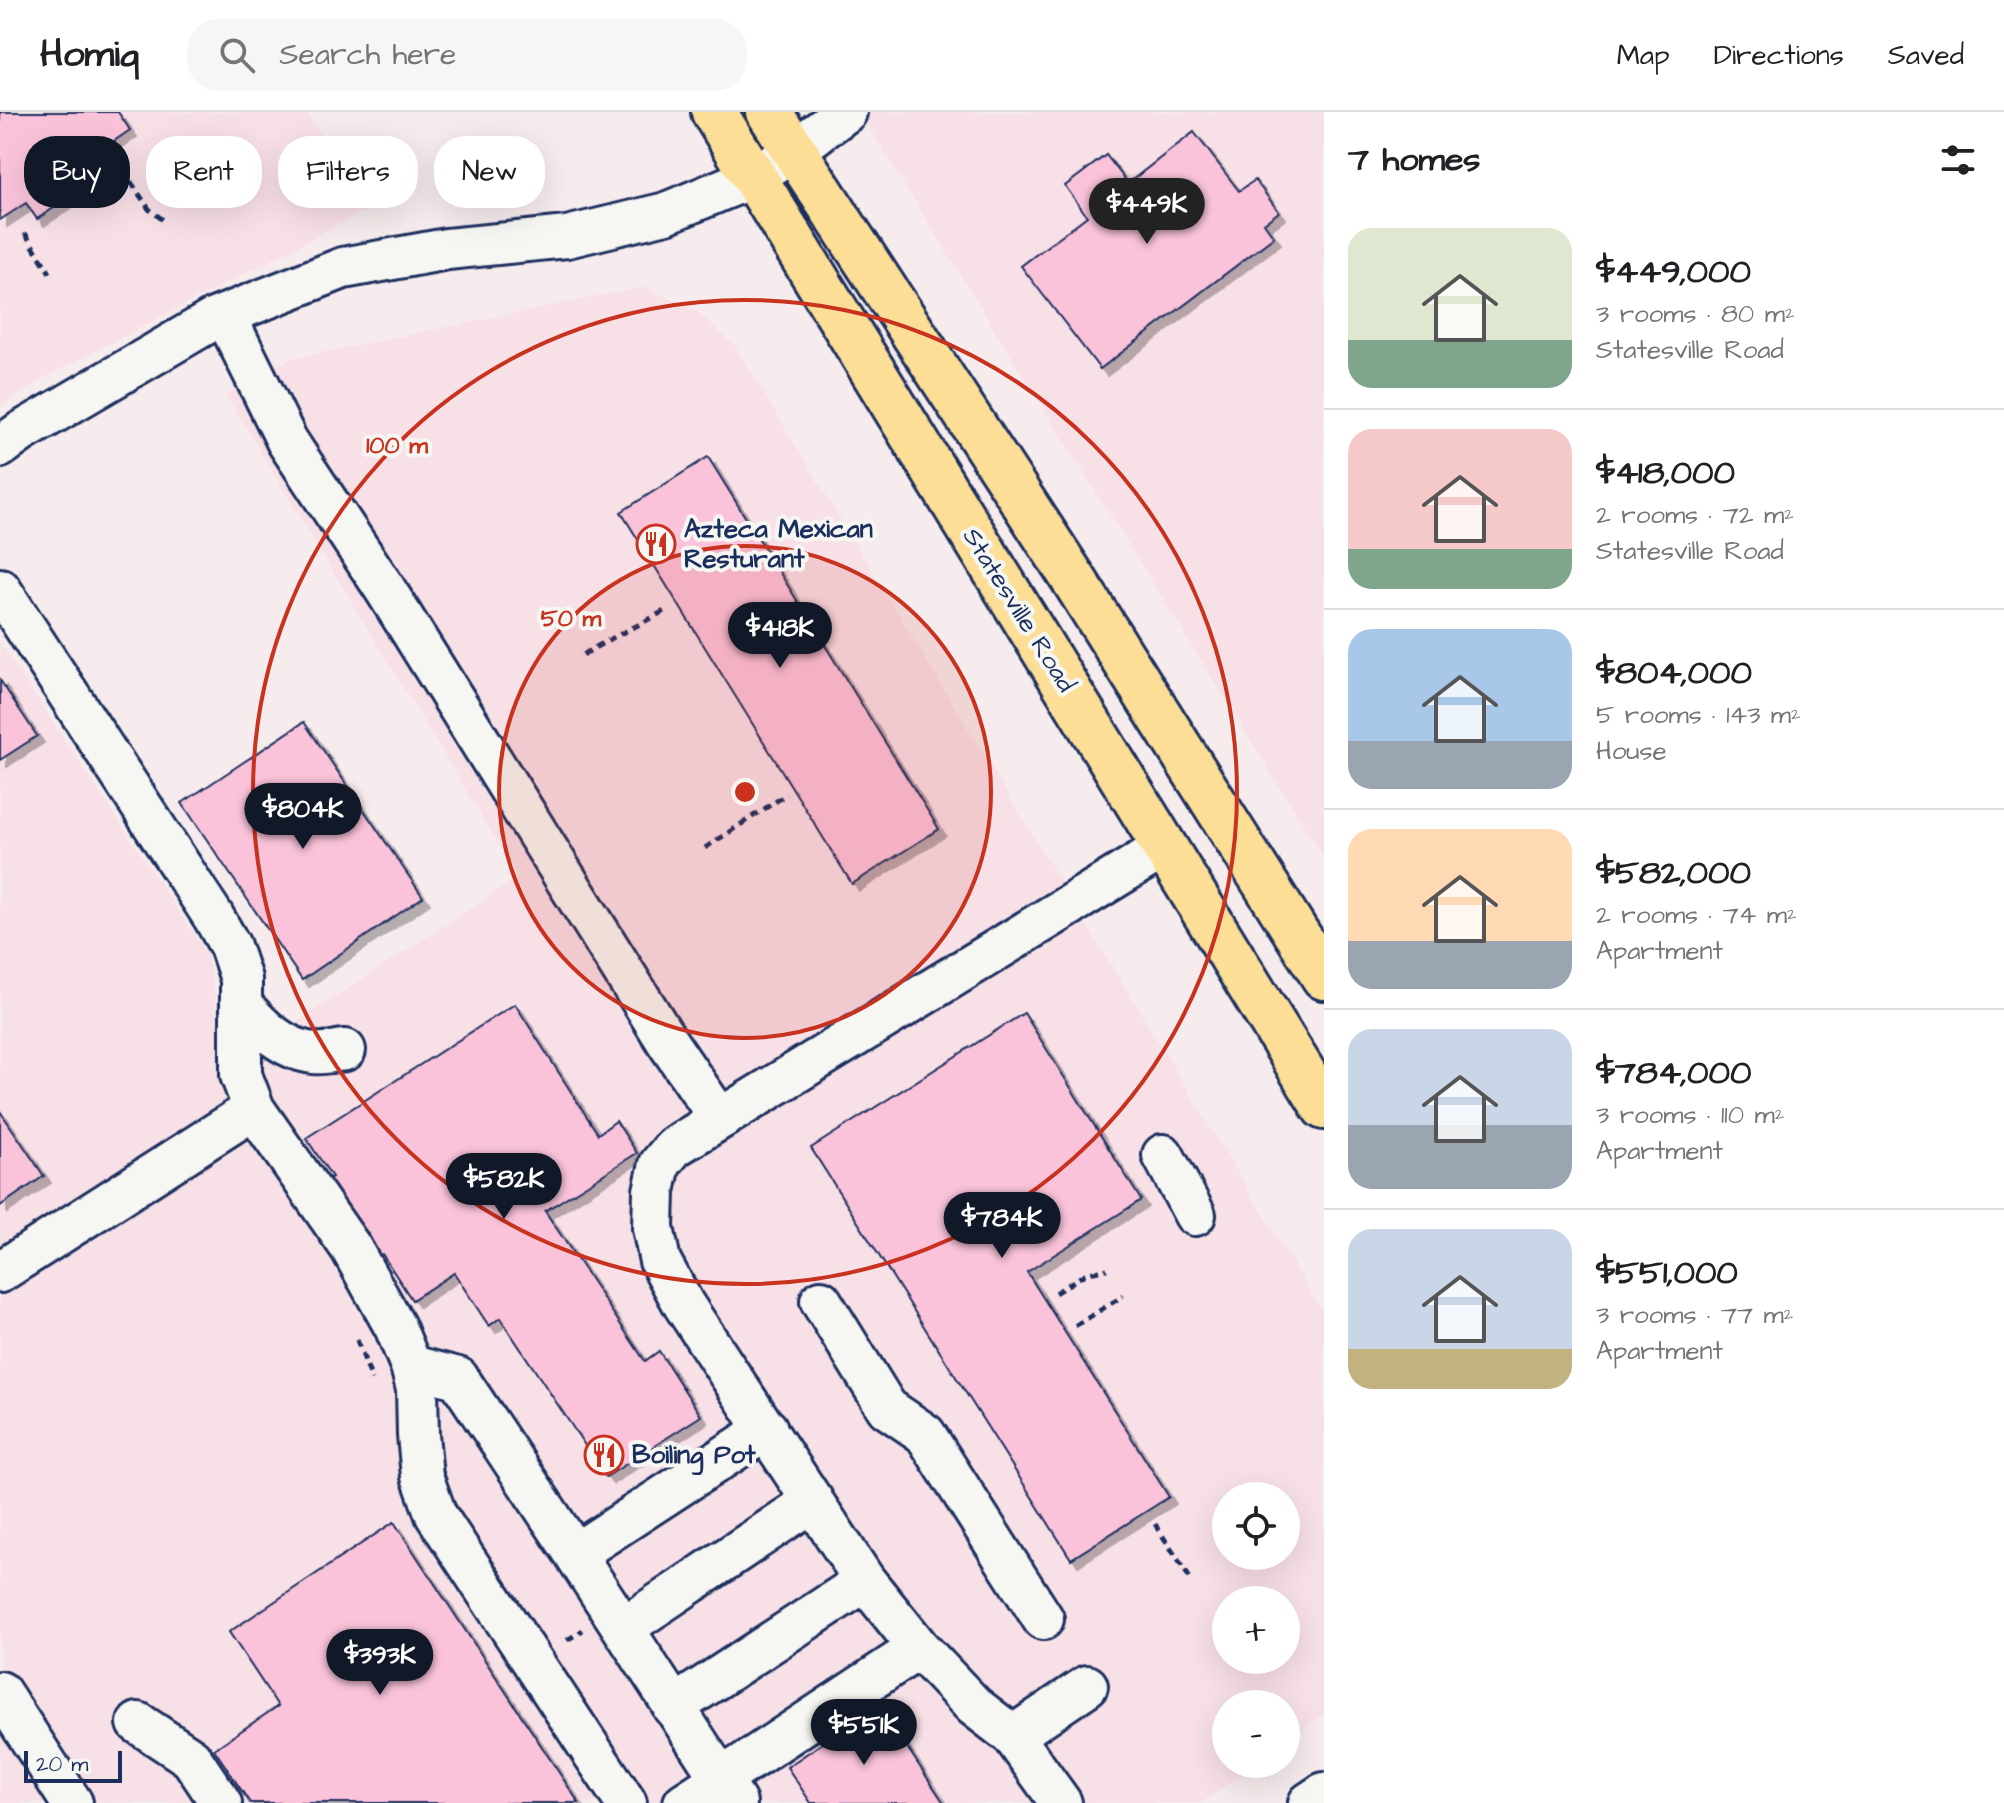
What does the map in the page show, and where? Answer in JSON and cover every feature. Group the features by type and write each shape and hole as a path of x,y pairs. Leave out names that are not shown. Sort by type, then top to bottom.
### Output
{"main road":[{"name":"Statesville Road","path":"714,112 1324,1107"},
{"path":"769,112 1071,575 1324,977"}],"street":[{"path":"0,447 200,327 343,268 447,249 567,237 666,213 753,177 846,112"},
{"path":"225,315 287,441 385,589 668,1043 720,1119"},
{"path":"0,589 230,946 241,979 241,1075 254,1109 351,1248 395,1327 417,1389 422,1476 436,1515 626,1803"},
{"path":"1061,1803 1013,1736 974,1706 919,1648 865,1581 684,1305 660,1261 653,1228 654,1191 660,1164 674,1147 1165,847"},
{"path":"241,1004 262,1027 299,1050 315,1053 345,1050"},
{"path":"0,1272 254,1109"},
{"path":"1163,1155 1195,1215"},
{"path":"821,1301 887,1408 925,1434 1043,1619"},
{"path":"411,1366 458,1378 728,1791"},
{"path":"575,1554 767,1429"},
{"path":"623,1628 813,1501"},
{"path":"673,1707 865,1581"},
{"path":"684,1803 728,1791 919,1648"},
{"path":"1013,1736 1087,1686"},
{"path":"0,1692 72,1803"},
{"path":"138,1723 191,1758 221,1803"},
{"path":"1309,1803 1324,1793"}],"path":[{"path":"130,180 149,209 167,223"},
{"path":"25,233 50,273"},
{"path":"583,655 669,608"},
{"path":"705,848 787,794"},
{"path":"1055,1293 1085,1274 1107,1269"},
{"path":"1075,1326 1123,1296"},
{"path":"357,1340 372,1380"},
{"path":"1155,1524 1191,1580"}],"shaded area":[{"path":"0,112 306,112 322,136 278,136 278,208 369,209 44,378 0,407"},
{"path":"859,112 1324,112 1324,858 1178,624"},
{"path":"644,287 697,311 736,347 1324,1314 1324,1714 1300,1732 1300,1690 1212,1690 1212,1778 1237,1778 1202,1803 0,1803 0,642 207,954 216,1001 220,1072 518,877 226,395 289,359"}],"building":[{"path":"0,112 118,112 130,130 121,136 24,136 24,204 0,220"},
{"path":"1194,132 1239,191 1255,180 1279,212 1264,223 1274,237 1100,369 1021,266 1087,216 1065,186 1106,155 1128,183"},
{"path":"29,208 54,208 37,219"},
{"path":"708,457 939,829 852,884 621,512"},
{"path":"0,680 37,736 0,760"},
{"path":"304,722 423,897 302,980 182,803"},
{"path":"515,1004 598,1134 616,1121 637,1153 545,1211 645,1361 659,1351 701,1416 606,1477 500,1318 489,1326 454,1273 412,1300 382,1254 377,1257 326,1180 332,1177 306,1138"},
{"path":"1024,1013 1141,1200 1027,1272 1169,1497 1071,1559 811,1148"},
{"path":"0,1111 44,1176 0,1206"},
{"path":"394,1522 579,1803 250,1803 214,1749 278,1706 229,1632"},
{"path":"879,1705 944,1803 811,1803 787,1767"}],"place":[{"name":"Azteca Mexican Resturant","path":"656,544"},
{"name":"Boiling Pot","path":"604,1455"}]}
